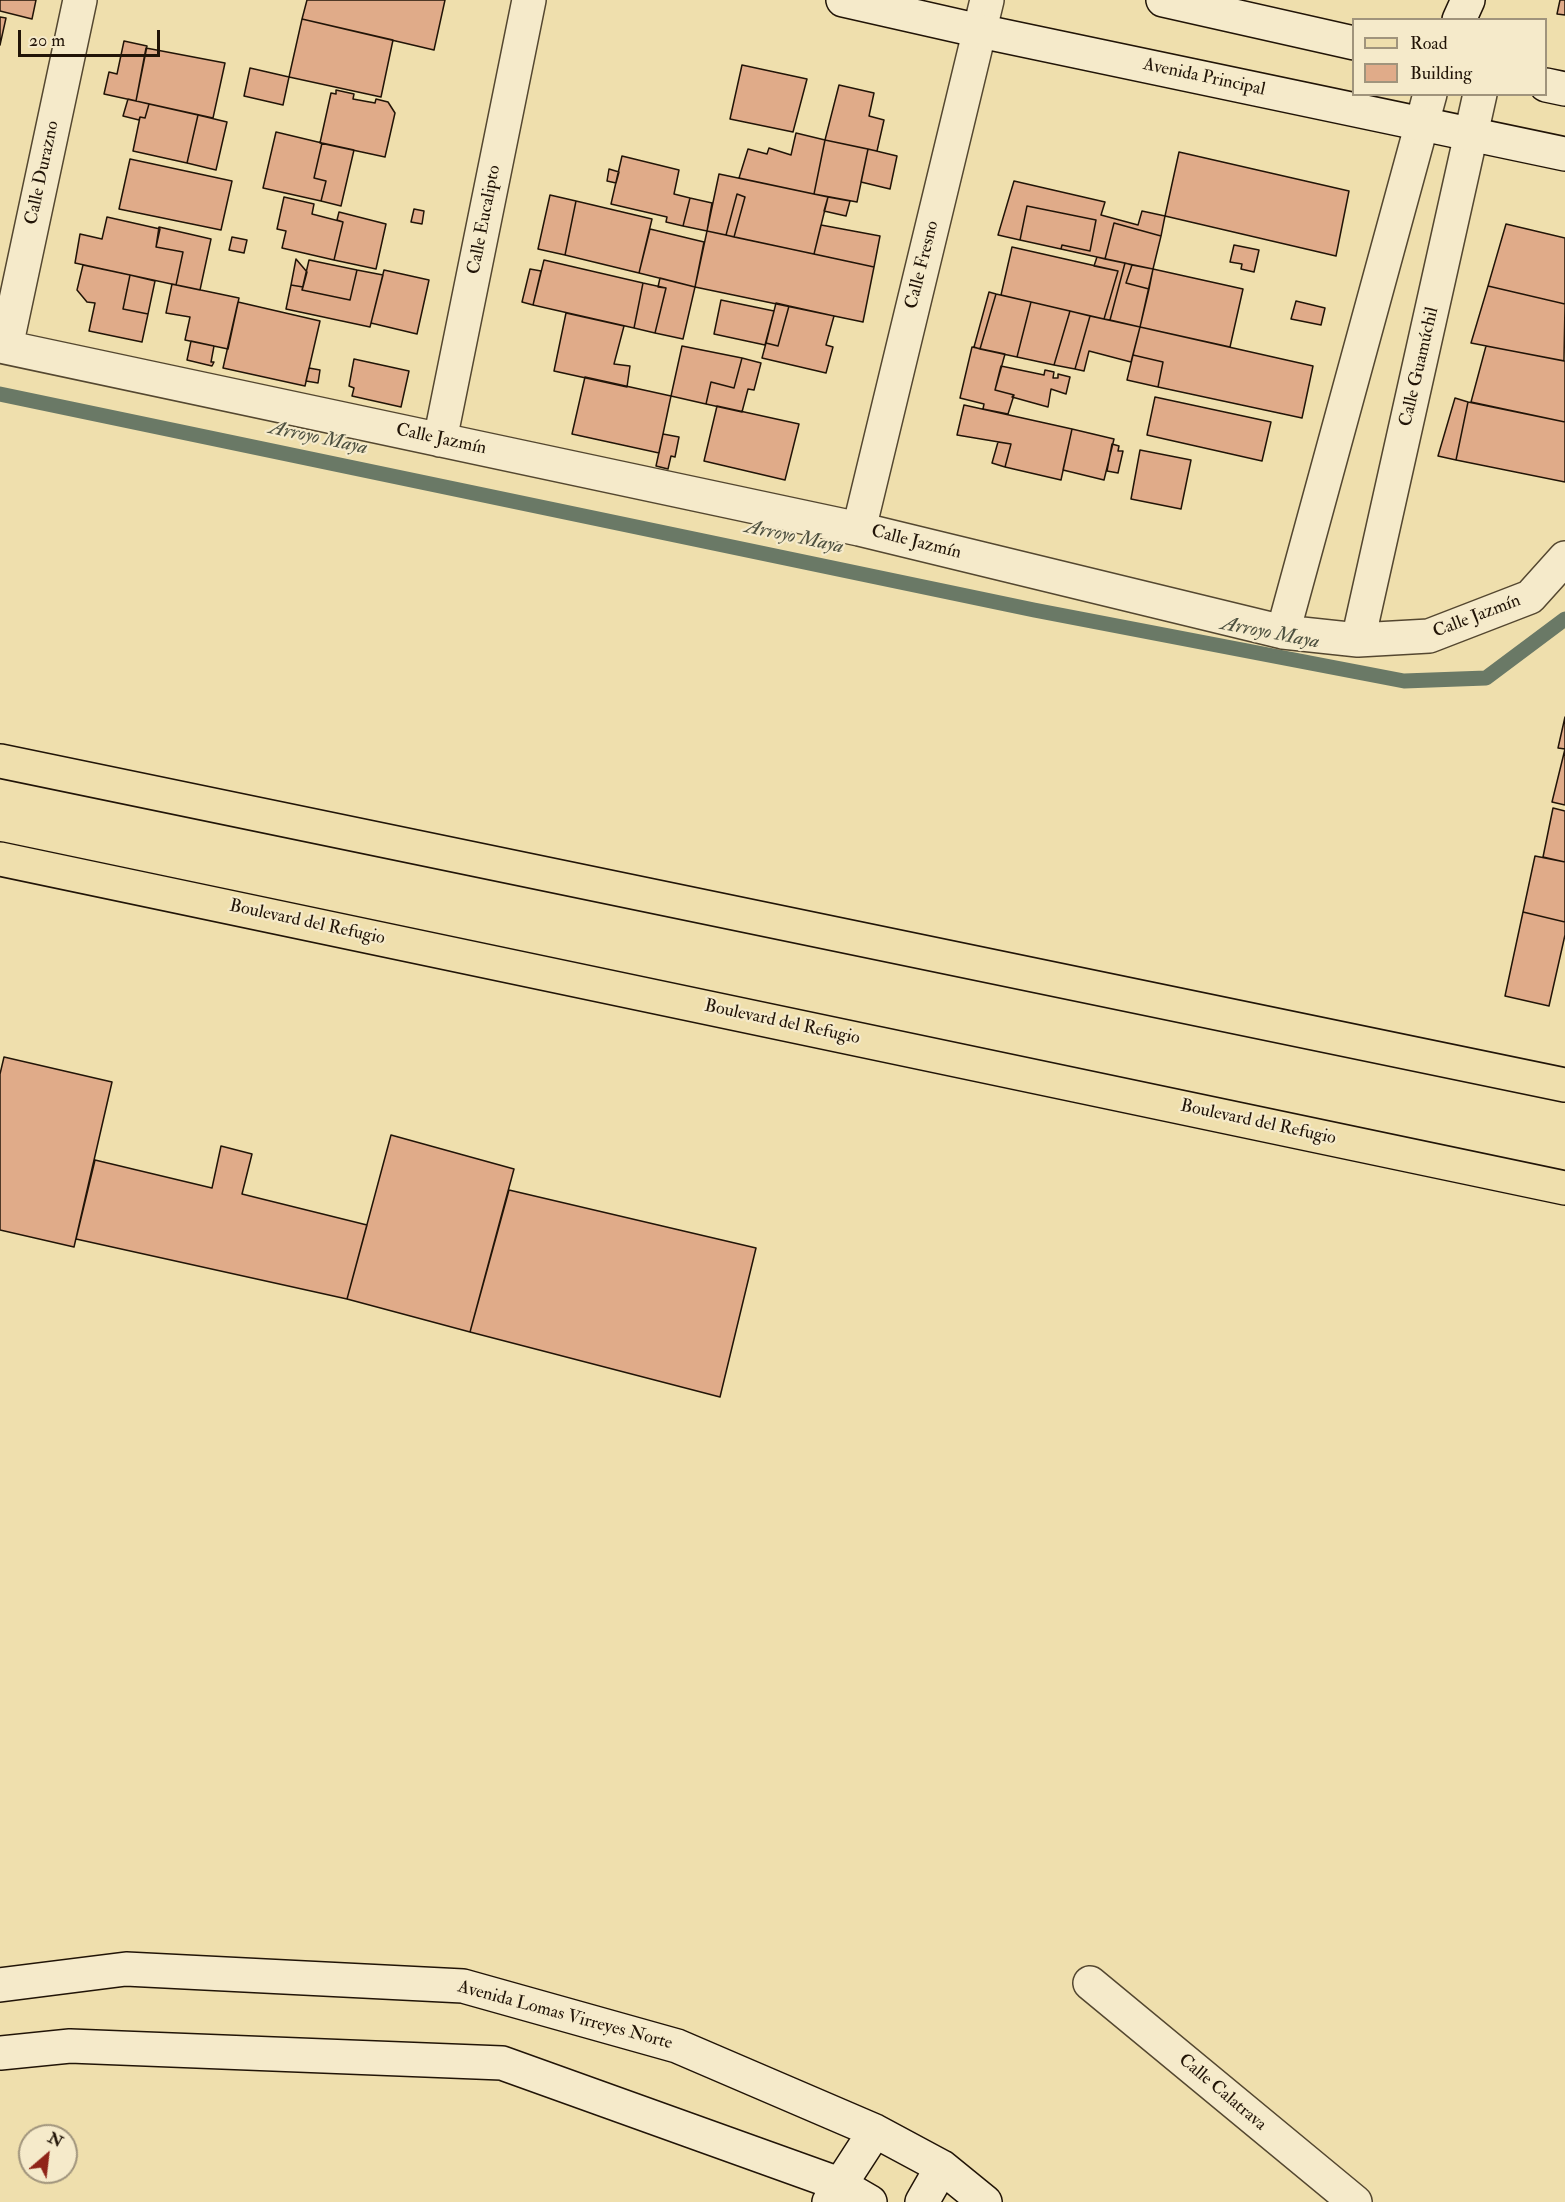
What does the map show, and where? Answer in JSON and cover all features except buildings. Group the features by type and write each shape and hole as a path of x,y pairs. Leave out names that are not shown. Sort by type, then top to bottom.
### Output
{"main road":[{"path":"0,760 1565,1085"},
{"name":"Boulevard del Refugio","path":"0,859 1565,1188"}],"street":[{"name":"Calle Durazno","path":"3,346 80,0"},
{"name":"Calle Eucalipto","path":"440,440 529,0"},
{"name":"Avenida Principal","path":"843,0 984,16 1352,93"},
{"path":"1163,0 1352,43"},
{"path":"1460,18 1468,0"},
{"path":"1481,0 1482,18"},
{"name":"Calle Fresno","path":"859,529 984,16"},
{"path":"1547,85 1565,89"},
{"name":"Avenida Principal","path":"1364,96 1426,109 1472,134 1565,154"},
{"name":"Calle Guamúchil","path":"1358,640 1480,96"},
{"path":"1283,632 1426,109"},
{"name":"Calle Jazmín","path":"3,346 859,529 1283,632 1358,640 1429,636 1530,597 1565,558"},
{"name":"Avenida Lomas Virreyes Norte","path":"0,1985 126,1969 463,1986 677,2046 874,2131 942,2168 985,2202"},
{"name":"Calle Calatrava","path":"1090,1983 1355,2202"},
{"path":"0,2053 70,2046 502,2063 834,2193 870,2202"},
{"path":"834,2193 874,2131"},
{"path":"922,2202 942,2168"}],"waterway":[{"name":"Arroyo Maya","path":"0,394 1034,610 1404,681 1486,678 1565,619"}]}
